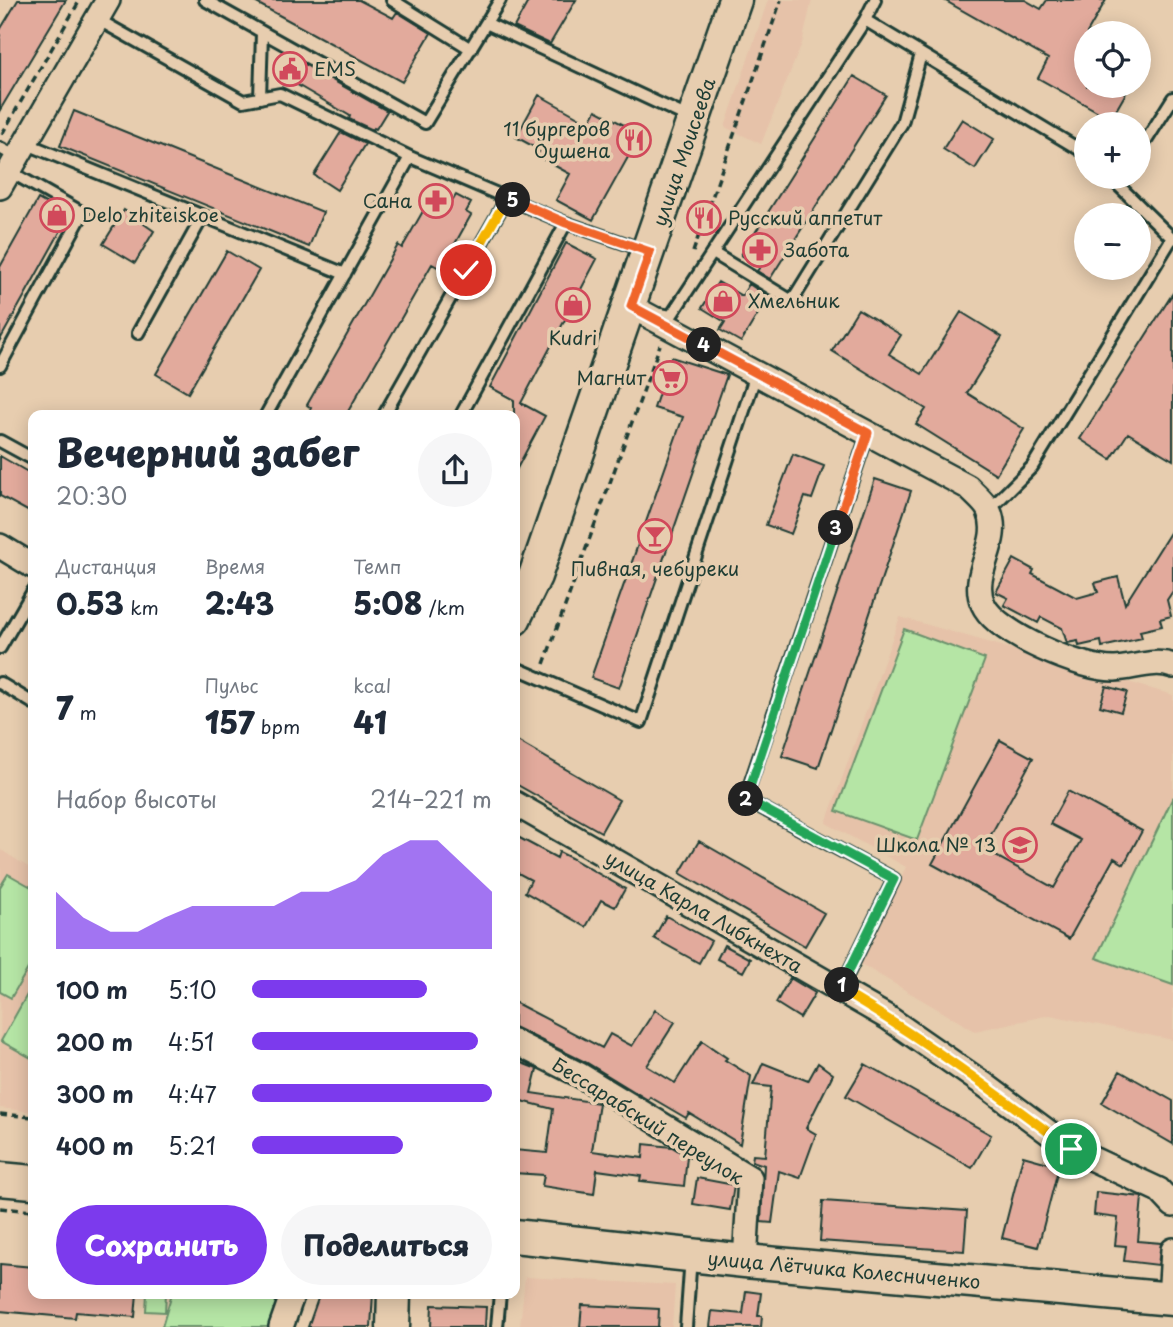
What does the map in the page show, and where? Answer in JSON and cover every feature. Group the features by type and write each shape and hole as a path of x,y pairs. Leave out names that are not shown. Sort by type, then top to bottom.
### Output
{"street":[{"name":"улица Моисеева","path":"520,606 536,576 736,0"},
{"path":"10,161 102,9"},
{"path":"631,306 968,487 989,510 994,538 979,581 980,597 987,612 1015,633 1047,651 1082,663 1113,669 1170,663"},
{"path":"0,546 28,563"},
{"name":"улица Карла Либкнехта","path":"520,806 887,1017 1071,1149 1159,1190 1173,1205"},
{"name":"Бессарабский переулок","path":"520,1045 580,1075 750,1178 745,1261"},
{"path":"0,1179 28,1182"},
{"name":"улица Лётчика Колесниченко","path":"520,1238 691,1256 1171,1299"},
{"path":"1171,1299 1173,1250"},
{"path":"281,1327 291,1299"},
{"path":"393,1327 394,1299"}],"lane":[{"path":"205,0 425,122 500,0"},
{"path":"392,0 471,49"},
{"path":"631,306 671,316 865,20 875,0"},
{"path":"102,9 243,101 280,94 410,157 566,223 650,252"},
{"path":"865,20 1074,145"},
{"path":"486,23 695,120"},
{"path":"260,98 262,33"},
{"path":"713,253 792,301 902,123 921,54"},
{"path":"1151,133 1173,98"},
{"path":"269,410 410,157"},
{"path":"10,161 203,216 345,274"},
{"path":"0,366 83,213 10,161"},
{"path":"989,510 1032,467 1172,239 1128,189"},
{"path":"387,410 507,198"},
{"path":"138,333 203,216"},
{"path":"464,410 566,223"},
{"path":"520,670 641,722 756,374"},
{"path":"840,990 894,879 745,799 868,433"},
{"path":"0,441 28,456"},
{"path":"11,463 18,451"},
{"path":"0,648 28,600"},
{"path":"0,684 28,700"},
{"path":"687,1327 691,1256"},
{"path":"497,1327 499,1299"}],"path":[{"path":"0,137 80,0"},
{"path":"0,1114 28,1117"},
{"path":"0,1208 28,1211"}],"shaded area":[{"path":"768,0 812,0 802,43 761,144 725,127"},
{"name":"Школа № 13","path":"900,617 1173,695 1173,1040 1050,1015 975,1031 859,963 906,867 826,823"},
{"path":"1,850 28,867 28,1111 0,1108"},
{"path":"525,1277 675,1285 672,1327 520,1327"}],"green space":[{"path":"904,629 985,659 917,840 836,811"},
{"path":"1173,797 1173,985 1096,958"},
{"path":"8,874 28,885 28,969 11,998 0,992 0,887"},
{"path":"28,993 28,1056 1,1041"},
{"path":"147,1299 166,1299 165,1312 146,1311"},
{"path":"170,1299 285,1299 275,1327 162,1327"}],"building":[{"path":"18,0 66,0 0,110 0,30"},
{"path":"251,0 359,0 393,18 397,12 431,33 402,82"},
{"path":"529,0 576,0 550,44 514,27"},
{"path":"944,0 1025,0 1041,9 1047,0 1106,0 1094,21 1074,21 1074,98 1123,98 1115,112 1099,112 1038,78 1048,59"},
{"path":"293,58 387,111 376,129 349,119 350,116 282,76"},
{"path":"854,76 886,95 770,279 757,271 760,267 741,255"},
{"path":"539,95 589,123 596,110 641,134 593,220 556,200 570,174 537,156 540,150 516,137"},
{"path":"74,111 323,212 309,247 60,146"},
{"path":"962,119 994,139 975,169 943,149"},
{"path":"341,132 365,144 337,190 314,175"},
{"path":"435,190 453,200 456,195 471,203 466,212 471,215 441,269 432,264 349,410 310,410 307,405 398,245 402,248"},
{"path":"38,199 69,216 0,340 0,267"},
{"path":"124,210 154,231 135,263 103,244"},
{"path":"566,243 597,259 521,403 545,416 520,463 520,410 514,410 514,400 490,387"},
{"path":"227,251 259,270 188,393 156,374"},
{"path":"718,282 742,296 749,284 768,297 741,342 720,330 725,322 702,308"},
{"path":"1173,293 1173,460 1128,433 1111,459 1080,439"},
{"path":"858,309 901,335 889,354 922,374 961,312 1002,337 967,393 1024,429 996,474 916,424 926,409 832,351"},
{"path":"671,357 727,375 619,688 591,678 683,417 654,408"},
{"path":"793,454 824,466 812,499 805,497 791,534 766,525"},
{"path":"0,456 28,472 28,511 0,496"},
{"path":"875,479 911,491 818,768 782,756"},
{"path":"1173,528 1173,591 1167,600 1171,616 1160,619 1162,626 1140,631 1142,638 1102,647 1101,641 1079,646 1078,641 1067,643 1062,628 1041,617 1038,623 1004,605 1008,598 996,592 1014,559 1034,570 1032,574 1077,598 1098,592 1095,583 1118,577 1125,604"},
{"path":"1106,686 1127,692 1121,712 1100,706"},
{"path":"1000,740 1033,758 983,849 1054,888 1081,840 1050,824 1068,791 1142,831 1124,864 1114,858 1069,939 932,864"},
{"path":"520,742 619,800 601,832 520,786"},
{"path":"520,838 557,858 559,852 625,889 615,907 601,900 586,927 525,892 531,880 520,874"},
{"path":"699,841 824,913 805,946 680,873"},
{"path":"666,916 711,941 699,963 654,938"},
{"path":"724,945 750,959 743,972 717,959"},
{"path":"790,978 815,993 800,1018 776,1003"},
{"path":"520,1005 602,1048 610,1034 632,1046 655,1010 675,1022 647,1066 675,1083 702,1041 751,1076 740,1144 689,1113 686,1118 650,1097 648,1100 587,1063 520,1030"},
{"path":"520,1062 537,1069 531,1093 599,1103 592,1151 643,1158 644,1144 672,1147 687,1156 684,1186 640,1181 641,1176 597,1170 594,1194 542,1186 544,1175 520,1173 520,1151 547,1153 553,1109 520,1101"},
{"path":"763,1063 808,1081 818,1063 833,1074 806,1128 816,1134 800,1178 779,1171 772,1223 761,1222 764,1165 752,1161 753,1155 765,1156 771,1087 753,1085"},
{"path":"865,1064 991,1135 972,1168 846,1096"},
{"path":"1120,1071 1173,1101 1173,1144 1102,1103"},
{"path":"1023,1156 1059,1166 1038,1247 1002,1238"},
{"path":"697,1178 734,1185 730,1210 693,1204"},
{"path":"1096,1192 1142,1197 1138,1241 1161,1243 1158,1265 1124,1261 1126,1246 1115,1245 1118,1218 1094,1215"},
{"path":"823,1201 967,1211 964,1251 820,1241"},
{"path":"0,1264 28,1267 28,1299 136,1299 135,1317 76,1312 75,1318 0,1311"},
{"path":"746,1291 761,1293 758,1316 762,1316 761,1327 710,1327 712,1311 743,1314"},
{"path":"318,1299 373,1299 371,1327 308,1327"},
{"path":"432,1305 486,1307 485,1327 431,1327"},
{"path":"582,1305 659,1309 658,1327 580,1327"}],"place":[{"name":"EMS","path":"290,69"},
{"name":"11 бургеров Оушена","path":"634,140"},
{"name":"Сана","path":"436,201"},
{"name":"Delo zhiteiskoe","path":"57,215"},
{"name":"Русский аппетит","path":"704,218"},
{"name":"Забота","path":"760,250"},
{"name":"Хмельник","path":"723,301"},
{"name":"Kudri","path":"573,305"},
{"name":"Магнит","path":"670,378"},
{"name":"Пивная, чебуреки","path":"655,536"},
{"name":"Школа № 13","path":"1020,845"}],"route":[{"path":"466,270 507,198 566,223 650,252 631,306 868,433 745,799 894,879 840,990 887,1017 1071,1149"}]}
